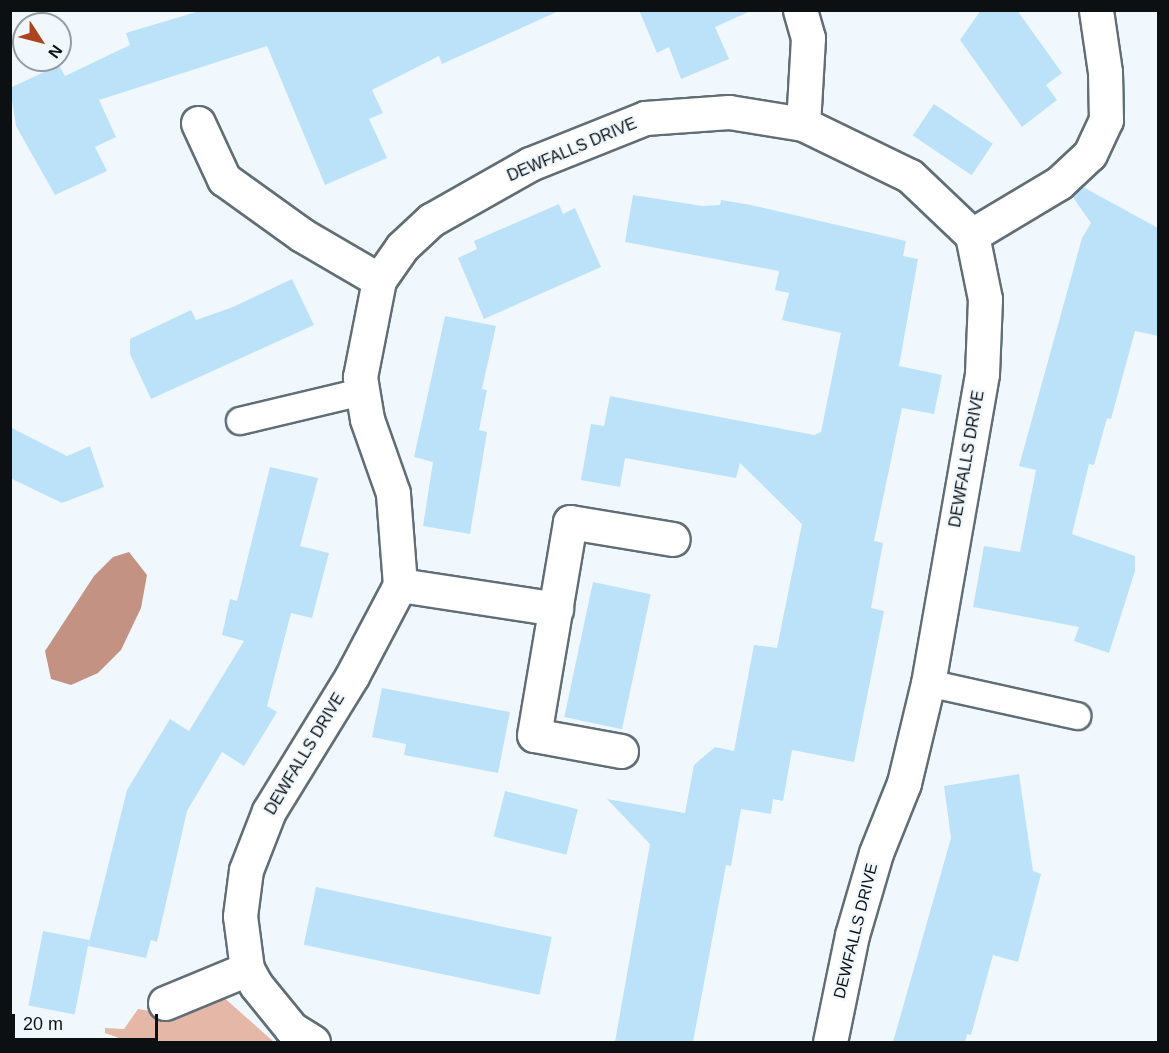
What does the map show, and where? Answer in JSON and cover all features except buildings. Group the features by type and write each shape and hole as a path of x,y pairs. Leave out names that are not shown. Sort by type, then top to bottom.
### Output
{"street":[{"path":"800,10 808,38 802,124"},
{"path":"972,235 1059,183 1090,154 1106,120 1105,72 1096,10"},
{"name":"DEWFALLS DRIVE","path":"313,1042 291,1028 247,969 240,916 244,882 269,811 352,676 399,585 393,493 362,392 360,377 366,329 379,280 402,247 431,220 530,164 645,118 729,112 802,124 910,176 972,235 985,299 982,374 928,683 904,783 876,853 852,935 830,1042"},
{"path":"198,123 224,179 302,235 379,280"},
{"path":"621,751 534,735 570,522 673,539"},
{"path":"399,585 555,609"},
{"path":"165,1003 247,969"}],"lane":[{"path":"240,421 362,392"},
{"path":"928,683 1077,716"}],"shaded area":[{"path":"129,552 147,575 141,608 121,650 98,673 71,685 51,679 45,651 94,576 113,557"},
{"path":"221,995 274,1042 130,1042 105,1033 105,1028 124,1029 138,1009 157,1012"}]}
